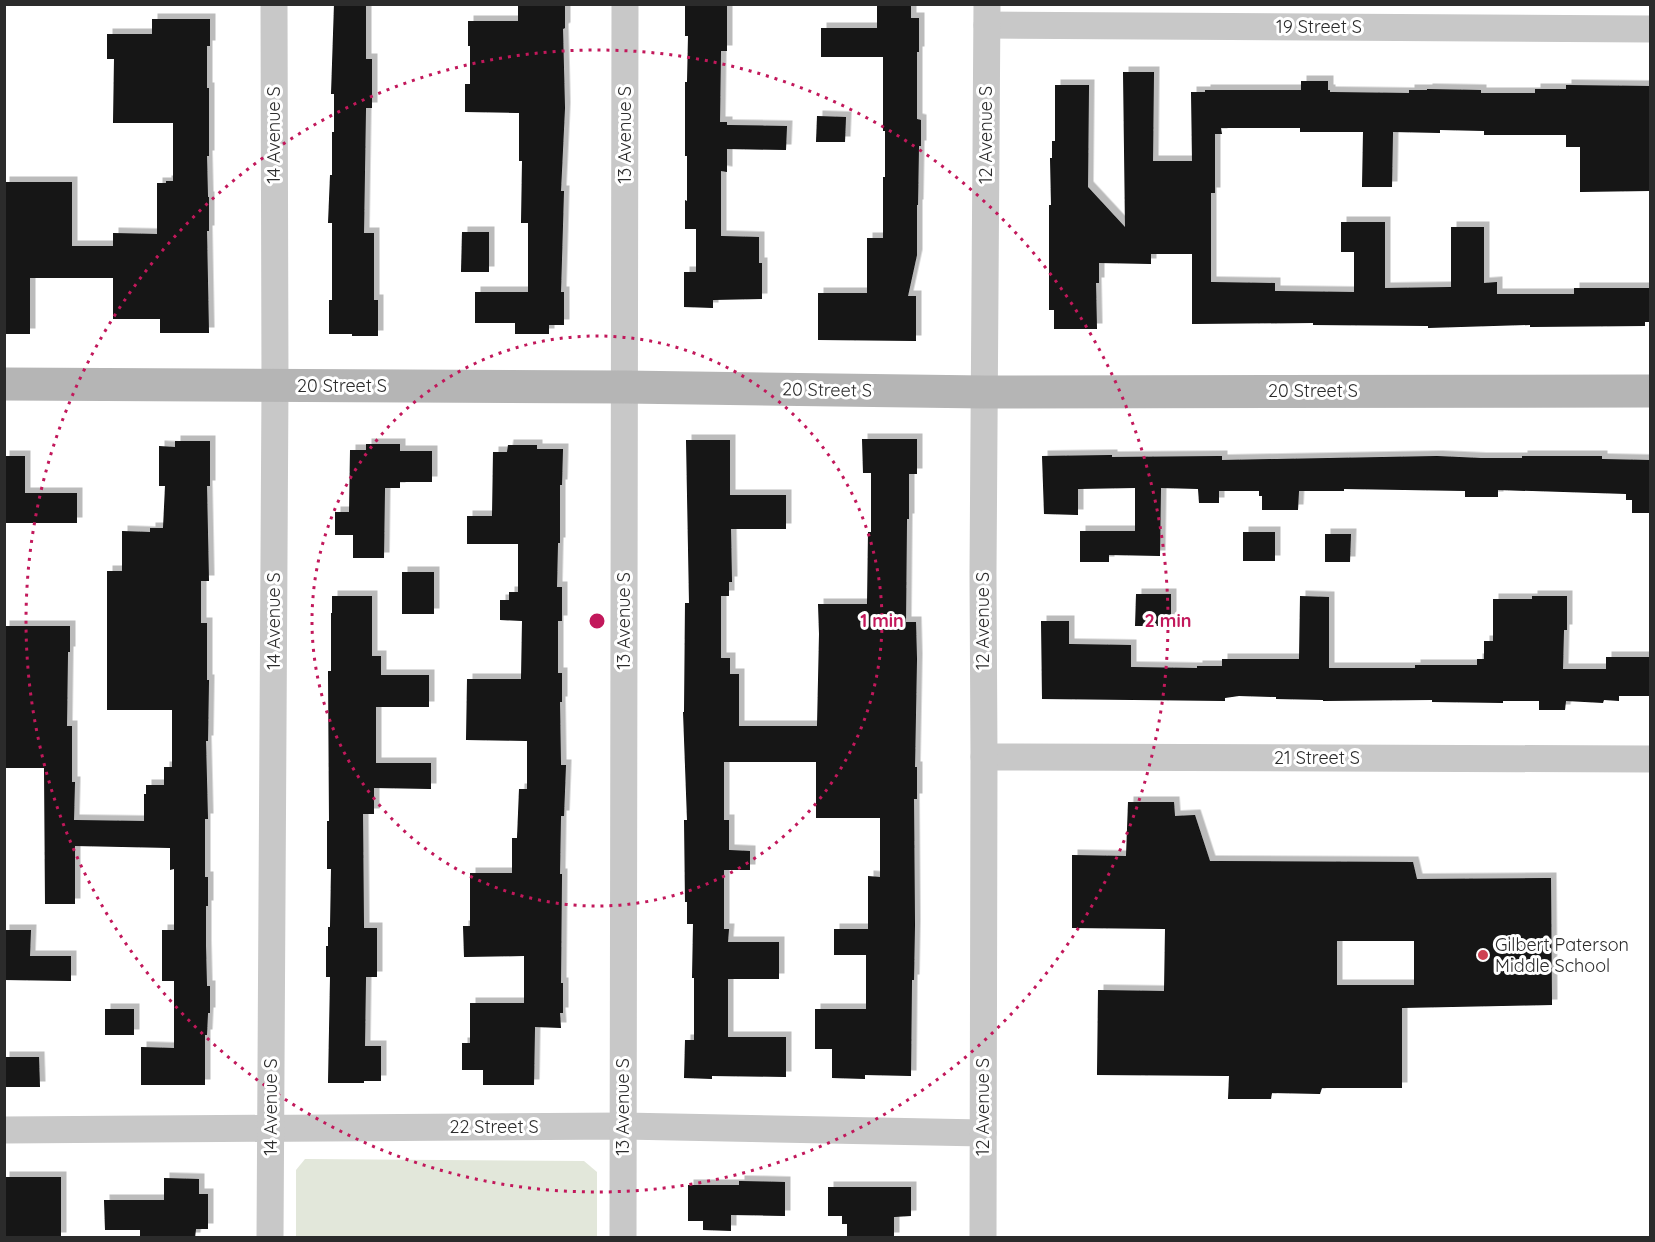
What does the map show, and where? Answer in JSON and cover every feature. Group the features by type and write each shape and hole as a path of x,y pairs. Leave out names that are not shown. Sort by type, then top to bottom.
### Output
{"street":[{"name":"14 Avenue S","path":"270,1238 275,386 274,4"},
{"name":"13 Avenue S","path":"623,1238 625,4"},
{"name":"19 Street S","path":"987,15 1650,29"},
{"name":"12 Avenue S","path":"983,1238 983,585 987,15"},
{"name":"20 Street S","path":"4,384 625,387 984,392 1650,391"},
{"name":"21 Street S","path":"984,757 1650,759"},
{"name":"22 Street S","path":"4,1130 623,1126 983,1132"}],"shaded area":[{"path":"305,1159 584,1161 597,1172 597,1237 296,1237 296,1170"}],"building":[{"path":"334,4 366,4 366,59 372,59 372,108 366,108 364,233 374,233 374,300 378,300 378,336 329,334 329,300 332,300 332,223 328,223 330,175 332,175 332,132 334,132 334,94 331,94"},
{"path":"565,4 565,28 563,29 565,108 561,191 564,191 561,292 564,292 564,325 549,325 549,334 515,334 515,323 475,323 475,292 528,292 528,223 521,223 522,161 519,161 519,113 465,112 465,84 470,84 468,21 518,21 518,5"},
{"path":"685,4 727,4 727,51 721,51 720,122 727,122 727,125 787,126 786,150 727,149 727,172 721,171 721,236 759,237 762,299 713,300 713,308 684,307 684,272 696,272 696,229 685,229 687,156 685,156 685,82 687,82 688,36 685,36"},
{"path":"877,4 911,4 911,18 919,18 917,119 921,120 921,146 919,146 917,255 908,296 916,296 916,341 818,340 818,293 867,293 867,238 883,238 883,177 885,177 883,57 821,57 821,28 877,28"},
{"path":"152,19 210,19 210,46 207,46 209,333 160,333 160,319 113,319 113,278 30,278 30,334 4,334 4,182 72,182 72,246 113,246 113,233 157,234 157,183 173,181 173,123 113,123 114,59 107,59 107,34 152,34"},
{"path":"1123,72 1154,72 1153,161 1192,161 1191,92 1301,90 1301,81 1328,81 1330,92 1409,93 1409,90 1427,89 1481,90 1481,93 1535,93 1535,89 1566,89 1566,85 1650,86 1649,191 1580,192 1580,147 1566,147 1566,135 1484,135 1484,131 1440,130 1440,133 1393,132 1392,187 1362,187 1363,132 1300,132 1300,128 1221,128 1222,134 1215,134 1215,193 1211,193 1211,282 1275,283 1275,291 1354,292 1354,252 1341,252 1341,222 1385,222 1385,288 1451,287 1451,227 1484,227 1484,283 1497,282 1497,294 1574,294 1574,288 1650,288 1650,322 1645,322 1645,326 1530,327 1530,325 1428,328 1428,326 1313,325 1313,323 1192,324 1192,254 1151,254 1151,264 1099,263 1099,283 1096,283 1097,329 1054,329 1054,310 1049,310 1049,205 1051,205 1050,158 1052,158 1052,141 1055,141 1055,85 1089,85 1088,187 1125,227"},
{"path":"817,116 846,117 845,142 816,142"},
{"path":"462,232 489,232 489,272 461,272"},
{"path":"862,439 917,439 917,474 909,474 906,622 916,622 917,659 915,767 917,767 917,799 914,799 915,925 911,1076 865,1075 865,1079 832,1078 832,1049 815,1049 815,1009 866,1009 866,955 834,955 834,929 868,929 868,876 880,877 880,818 816,818 816,762 724,762 724,820 729,820 729,850 750,851 750,870 724,870 724,929 729,929 728,942 779,942 779,979 728,979 728,1037 786,1037 786,1077 684,1078 685,1040 694,1040 693,924 687,924 687,902 685,902 684,820 687,820 683,712 685,603 689,603 686,440 730,440 730,495 786,495 786,529 731,529 732,582 729,582 729,596 721,596 721,658 730,658 730,674 739,674 739,726 817,726 818,604 867,604 868,532 871,532 871,473 863,473"},
{"path":"175,441 210,441 210,486 207,486 209,581 201,581 201,623 207,623 207,680 209,680 208,741 206,741 208,819 205,819 205,877 208,877 206,946 210,1013 208,1013 207,1035 205,1035 205,1085 141,1085 141,1047 174,1048 174,981 162,981 162,930 174,930 174,869 170,870 170,848 75,846 75,904 45,904 44,768 4,768 4,626 70,626 67,726 72,726 72,782 75,782 74,820 144,821 146,785 164,785 164,767 172,767 172,710 107,710 107,571 122,571 122,531 150,532 150,528 163,528 165,486 159,486 159,446 175,447"},
{"path":"366,444 400,444 400,451 432,451 432,482 400,482 400,488 385,488 384,558 353,558 353,535 335,535 335,512 349,512 350,450 366,450"},
{"path":"508,445 537,445 537,449 563,449 557,587 562,587 562,621 558,621 558,673 562,673 561,765 566,765 564,816 561,816 560,874 562,874 563,1013 560,1013 561,1028 535,1027 534,1085 483,1085 483,1070 462,1070 462,1043 470,1043 470,1003 524,1003 524,956 464,957 463,926 470,926 470,873 512,873 512,838 517,838 519,789 527,789 527,741 466,740 467,679 521,679 522,621 500,620 500,600 509,600 509,592 518,592 518,544 467,544 467,516 492,516 493,452 507,452"},
{"path":"1112,455 1112,457 1222,456 1222,460 1602,456 1602,459 1650,460 1650,513 1632,513 1632,500 1626,500 1626,494 1498,490 1498,497 1465,497 1465,491 1344,489 1344,491 1299,491 1298,510 1262,510 1262,496 1259,496 1259,491 1219,491 1219,503 1199,503 1198,489 1161,488 1160,556 1109,555 1109,562 1080,562 1080,531 1135,531 1135,488 1078,489 1078,515 1044,514 1042,456"},
{"path":"4,456 25,456 25,493 77,493 77,523 4,523"},
{"path":"1243,532 1275,532 1275,561 1243,561"},
{"path":"1325,534 1351,534 1350,562 1325,562"},
{"path":"402,572 434,572 434,614 402,614"},
{"path":"1136,594 1171,594 1171,626 1135,626"},
{"path":"332,596 372,596 372,656 381,656 381,675 429,675 429,707 376,707 376,763 431,763 431,789 374,788 374,814 363,814 364,928 377,928 377,977 366,977 365,1046 381,1046 381,1081 364,1081 364,1083 328,1083 330,977 326,977 326,946 328,946 328,927 330,927 331,869 327,869 328,671 331,671"},
{"path":"1300,596 1329,597 1329,668 1415,668 1415,665 1477,665 1477,659 1484,659 1484,641 1493,641 1493,599 1567,596 1567,630 1564,630 1563,669 1606,669 1606,657 1650,657 1650,696 1619,696 1619,701 1604,700 1603,703 1566,701 1565,710 1539,710 1539,701 1503,701 1503,703 1432,702 1432,700 1323,701 1239,696 1225,698 1225,701 1042,699 1041,621 1069,621 1069,644 1131,645 1131,667 1197,668 1197,666 1222,666 1222,659 1299,659"},
{"name":"Gilbert Paterson Middle School","path":"1128,802 1174,802 1175,816 1195,815 1210,861 1413,862 1417,879 1551,878 1552,1005 1402,1008 1402,1088 1322,1088 1320,1094 1272,1093 1271,1099 1228,1099 1229,1076 1097,1075 1098,990 1164,991 1165,929 1072,928 1072,855 1126,856","holes":["1337,941 1414,941 1414,985 1337,985"]},
{"path":"4,930 31,930 30,956 71,956 71,981 4,980"},
{"path":"105,1009 134,1009 134,1035 105,1035"},
{"path":"4,1057 39,1057 40,1087 4,1087"},
{"path":"4,1177 61,1177 61,1238 4,1238"},
{"path":"164,1178 199,1179 199,1194 208,1194 208,1229 196,1229 195,1238 140,1238 140,1230 105,1230 104,1200 164,1200"},
{"path":"739,1181 785,1182 785,1216 731,1215 731,1231 703,1230 703,1221 688,1221 688,1185 739,1185"},
{"path":"828,1187 911,1187 911,1216 894,1217 894,1238 847,1238 847,1224 842,1224 842,1216 828,1216"}],"place":[{"name":"Gilbert Paterson Middle School","path":"1483,955"}]}
